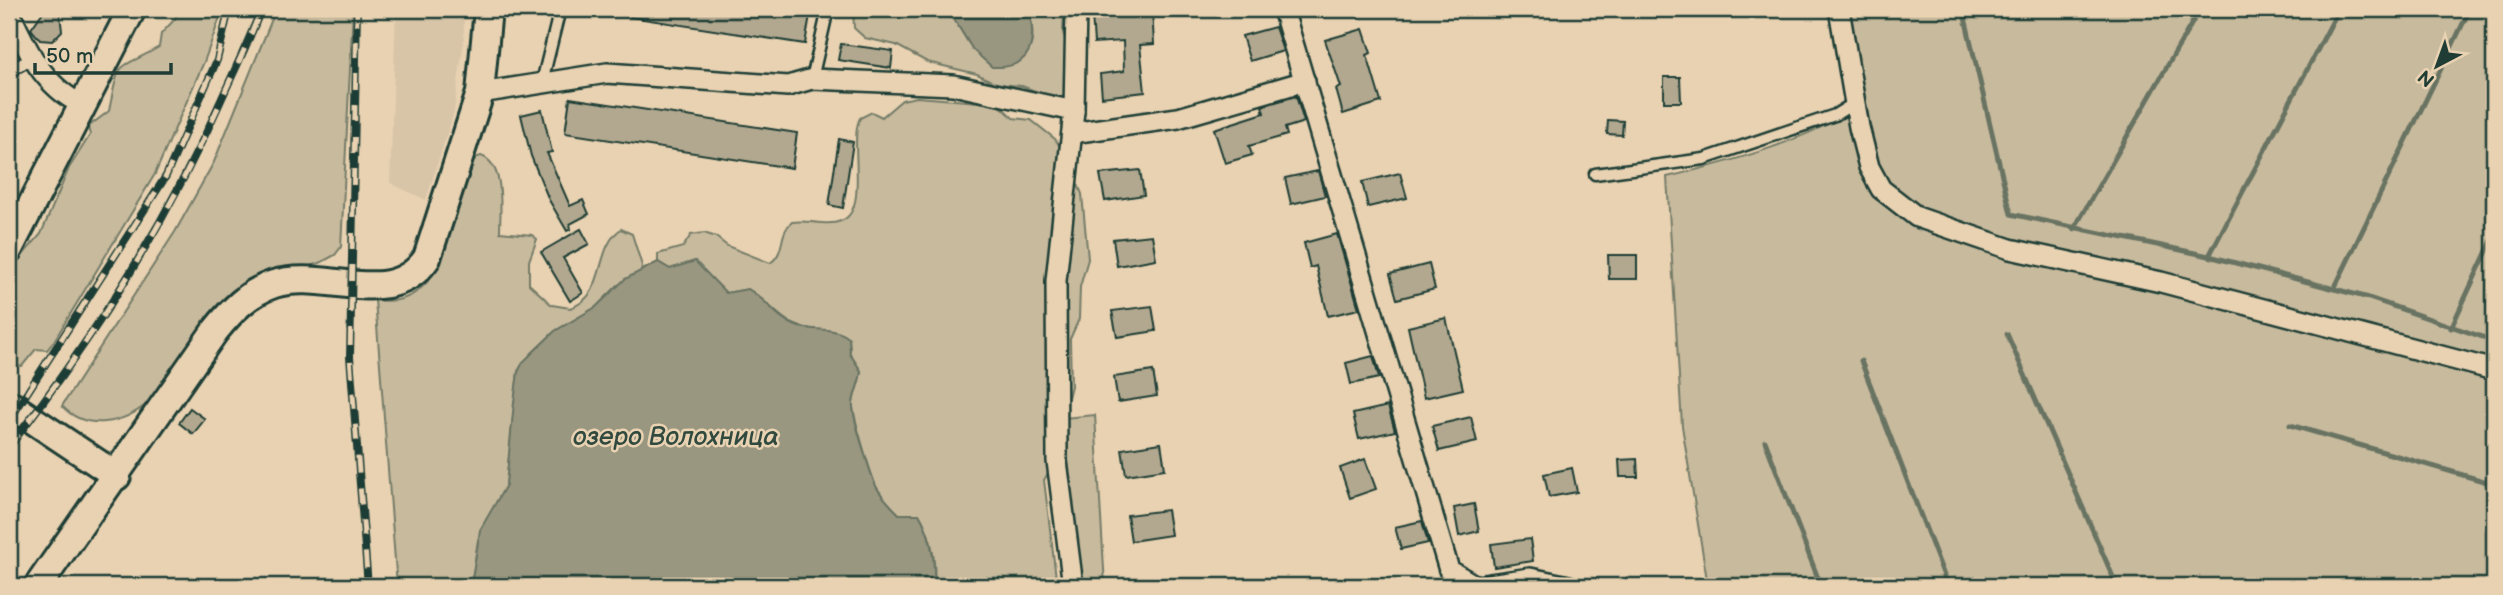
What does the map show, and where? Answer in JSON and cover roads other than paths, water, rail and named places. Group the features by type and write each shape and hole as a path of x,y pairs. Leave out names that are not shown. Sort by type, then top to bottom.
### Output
{"street":[{"path":"9,249 132,9"},
{"path":"38,586 215,331 241,302 278,283 313,280 391,286 419,271 427,258 481,93 488,9"},
{"path":"1073,586 1057,461 1056,294 1074,111 1076,9"},
{"path":"1283,9 1449,570 1476,586 1530,578 1569,586"},
{"path":"1839,9 1859,127 1875,178 1881,190 1917,218 2010,249 2161,282 2494,370"},
{"path":"9,11 31,59 64,96 81,104"},
{"path":"481,93 607,73 788,86 812,79 953,85 1074,111"},
{"path":"1072,133 1178,118 1305,81"},
{"path":"9,404 117,475"}],"lane":[{"path":"542,82 560,9"},
{"path":"812,79 828,9"},
{"path":"9,71 31,59"},
{"path":"1595,174 1704,159 1835,115 1856,102"}],"water":[{"path":"930,9 1029,9 1032,32 1029,51 1016,63 992,67 973,50 954,19"},
{"name":"озеро Волохница","path":"695,261 726,293 748,289 789,323 803,328 837,332 849,338 850,354 861,371 853,410 871,472 879,492 899,514 919,514 932,549 934,586 471,586 480,530 506,485 518,372 523,362 555,331 596,307 625,279 658,262 670,269"}],"waterway":[{"path":"1963,9 2011,214 2209,256 2369,298 2494,341"},
{"path":"2074,229 2200,9"},
{"path":"2209,256 2339,9"},
{"path":"2334,289 2470,9"},
{"path":"2451,328 2494,236"},
{"path":"2007,334 2117,586"},
{"path":"1861,361 1948,586"},
{"path":"2290,425 2494,484"},
{"path":"1765,441 1821,586"}],"railway":[{"path":"9,421 166,176 217,60 229,9"},
{"path":"9,447 101,318 156,229 205,136 261,9"},
{"path":"357,9 350,357 368,586"}]}
